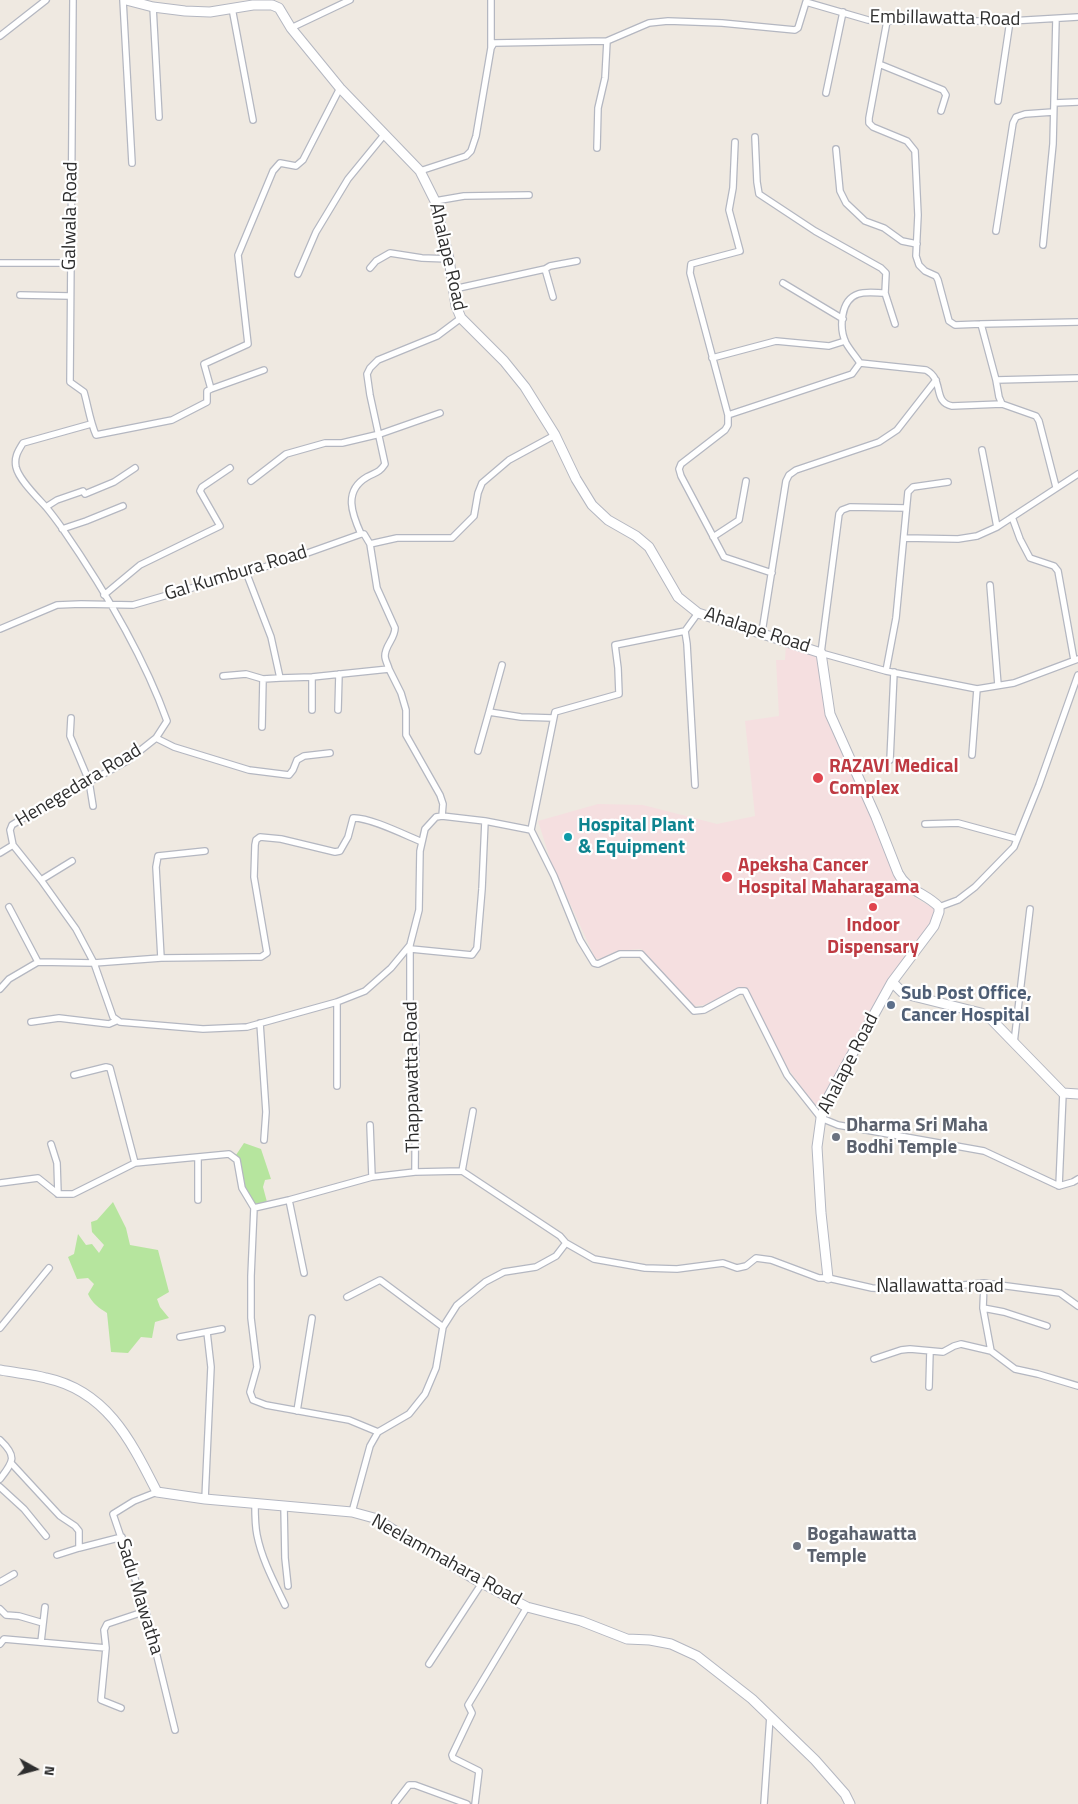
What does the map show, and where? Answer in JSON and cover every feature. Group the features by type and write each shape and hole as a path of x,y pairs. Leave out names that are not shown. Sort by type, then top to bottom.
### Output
{"street":[{"path":"1,33 46,0"},
{"name":"Galwala Road","path":"73,0 70,382 84,392 91,424"},
{"path":"125,0 132,163"},
{"name":"Ahalape Road","path":"125,0 153,7 202,11 253,5 272,5 278,8 340,88 420,171 435,200 456,306 461,318 504,361 525,387 555,435 576,479 592,505 608,520 636,536 649,547 678,597 698,613 762,632 821,653 830,714 876,817 902,882 933,901 939,907 934,926 892,982 829,1096 821,1118 817,1147 821,1213 828,1278"},
{"path":"292,28 350,0"},
{"path":"420,171 466,156 471,151 476,136 491,48 491,0"},
{"name":"Embillawatta Road","path":"491,48 494,43 607,40 649,23 668,21 722,23 795,30 798,28 807,1 868,20 1010,21 1078,17"},
{"path":"153,7 159,117"},
{"path":"232,8 253,120"},
{"path":"826,93 843,12"},
{"path":"1042,245 1052,152 1056,19"},
{"path":"887,21 869,123 872,127 907,141 915,151 918,215 916,256 918,266 936,276 949,321 955,325 1078,322"},
{"path":"998,101 1010,21"},
{"path":"597,148 598,108 605,78 607,40"},
{"path":"879,64 943,90 946,94 941,112"},
{"path":"211,389 204,364 248,344 238,255 273,171 280,163 296,166 303,160 340,88"},
{"path":"1054,103 1078,102"},
{"path":"996,231 1013,123 1016,117 1025,114 1054,112"},
{"path":"298,274 316,232 348,179 384,135"},
{"path":"755,137 759,194 815,231 881,268 886,273 885,293 894,324"},
{"path":"735,142 730,210 740,251 691,264 690,274 728,414 728,425 725,430 681,464 679,469 724,557 772,573"},
{"path":"836,149 840,191 846,203 865,221 884,228 902,241 917,244"},
{"path":"435,200 472,196 529,195"},
{"path":"370,268 376,261 390,253 422,258 448,259"},
{"path":"454,289 577,261"},
{"path":"0,263 71,263"},
{"path":"545,269 553,297"},
{"path":"783,283 843,320"},
{"path":"885,293 859,293 851,297 844,307 845,341 860,363 926,370 932,373 936,380 941,400 946,405 1002,404 1036,416 1039,421 1056,487"},
{"path":"20,296 70,296"},
{"path":"442,816 443,804 440,795 406,735 406,710 401,693 385,656 388,645 395,635 395,628 377,588 370,544 364,534 361,534 353,515 350,500 356,486 366,478 379,472 385,464 380,434 370,396 367,374 370,368 378,360 437,336 461,318"},
{"path":"981,324 1002,404"},
{"path":"712,358 776,341 829,346 845,341"},
{"path":"728,414 852,374 860,363"},
{"path":"110,604 62,529 46,507 31,492 16,468 16,454 23,443 91,424 96,435 172,420 207,402 207,391 264,370"},
{"path":"996,380 1078,378"},
{"path":"762,632 786,481 790,475 796,470 879,442 897,430 936,380"},
{"path":"250,482 286,454 325,443 342,443 380,434 440,413"},
{"path":"370,544 397,538 452,538 474,516 478,493 482,483 509,460 555,435"},
{"path":"982,450 997,527"},
{"path":"46,507 57,500 83,491 85,494 114,482 134,468"},
{"path":"104,596 140,565 220,526 200,491 230,468"},
{"path":"904,538 967,538 977,536 997,527 1078,474"},
{"path":"713,537 739,520 746,481"},
{"path":"886,671 896,618 908,492 913,487 948,482"},
{"path":"62,529 123,506"},
{"path":"906,508 850,507 842,510 839,514 821,653 886,671 977,689 1014,683 1076,660 1058,571 1054,566 1030,558 1020,540 1012,517"},
{"name":"Gal Kumbura Road","path":"0,629 57,605 133,605 285,560 361,534"},
{"path":"246,572 271,637 280,678"},
{"path":"990,585 998,685"},
{"name":"Henegedara Road","path":"110,604 143,663 168,721 156,738 127,761 12,825 10,830 12,845 41,880 76,929 94,962 116,1021"},
{"path":"698,613 684,631 615,645 619,694 555,712 553,718 530,830 554,876 580,940 594,963 598,964 620,954 641,954 694,1011 704,1010 739,991 745,991 788,1075 821,1118 838,1125 984,1152 1059,1186 1078,1179"},
{"path":"684,631 687,644 695,785"},
{"path":"478,750 502,665"},
{"path":"223,676 246,674 263,678 312,677 389,669"},
{"path":"890,760 894,672"},
{"path":"338,710 339,674"},
{"path":"939,907 958,900 976,887 1014,847 1039,786 1078,675"},
{"path":"312,677 312,710"},
{"path":"262,727 263,678"},
{"path":"972,755 977,689"},
{"path":"489,712 521,717 553,718"},
{"path":"71,718 70,736 89,781 93,806"},
{"path":"156,738 174,747 249,770 289,774 294,770 297,760 304,756 330,753"},
{"path":"31,1022 59,1018 109,1024 116,1021 218,1029 247,1026 337,1002 365,991 391,968 410,947 419,910 420,850 425,829 430,821 442,816 485,821 530,830"},
{"path":"0,989 9,979 38,962 262,957 267,953 254,877 255,845 256,840 260,837 281,839 335,852 340,851 348,837 353,818 357,818 422,842"},
{"path":"410,947 472,954 475,952 477,948 482,889 485,821"},
{"path":"925,824 958,824 1017,839"},
{"path":"0,853 12,845"},
{"path":"161,958 156,867 158,856 205,850"},
{"path":"41,880 72,861"},
{"path":"9,908 38,962"},
{"path":"1014,1043 1030,909"},
{"name":"Thappawatta Road","path":"254,1208 372,1178 415,1172 416,1036 410,1010 410,947"},
{"path":"892,982 902,992 909,995 988,1016 1063,1093 1078,1094"},
{"path":"337,1002 337,1086"},
{"path":"260,1023 266,1112 264,1140"},
{"path":"74,1074 106,1067 110,1068 135,1163"},
{"path":"1059,1186 1063,1093"},
{"path":"415,1172 462,1171 473,1110"},
{"path":"370,1125 372,1178"},
{"path":"52,1144 57,1163 58,1194"},
{"path":"0,1183 38,1178 58,1194 73,1194 135,1163 229,1154 237,1160 242,1188 254,1208 251,1318 257,1367 250,1392 253,1400 266,1405 349,1420 378,1432"},
{"path":"198,1157 198,1200"},
{"name":"Nallawatta road","path":"462,1171 560,1236 566,1243 594,1259 646,1268 677,1269 723,1263 737,1268 746,1266 756,1258 771,1260 819,1278 828,1278 872,1288 911,1290 984,1283 1060,1293 1078,1306"},
{"path":"289,1200 304,1273"},
{"path":"352,1512 370,1446 378,1432 409,1414 425,1394 436,1368 443,1328 458,1305 485,1282 504,1272 536,1267 556,1256 566,1243"},
{"path":"0,1328 49,1268"},
{"path":"347,1297 380,1280 443,1328"},
{"path":"984,1283 983,1308 991,1350"},
{"path":"983,1308 1004,1312 1047,1326"},
{"path":"297,1410 312,1318"},
{"path":"180,1337 222,1329"},
{"path":"205,1500 211,1368 208,1332"},
{"path":"874,1359 910,1349 943,1352 961,1344 991,1350 1015,1369 1078,1386"},
{"path":"929,1387 930,1351"},
{"path":"0,1370 47,1378 71,1386 88,1395 119,1423 157,1492"},
{"path":"0,1440 10,1449 12,1454 12,1464 0,1479"},
{"path":"12,1464 60,1516 79,1531 79,1548"},
{"path":"0,1487 24,1509 46,1536"},
{"name":"Neelammahara Road","path":"157,1492 205,1500 352,1512 374,1518 482,1583 527,1607 581,1621 627,1639 650,1640 671,1644 697,1656 752,1699 815,1760 845,1794 850,1804"},
{"name":"Sadu Mawatha","path":"157,1492 134,1501 113,1514 146,1611 175,1730"},
{"path":"255,1504 257,1533 262,1552 271,1577 285,1605"},
{"path":"284,1506 284,1558 288,1586"},
{"path":"57,1556 79,1548 122,1537"},
{"path":"0,1582 14,1574"},
{"path":"429,1664 482,1583"},
{"path":"41,1642 45,1607"},
{"path":"474,1804 479,1771 453,1758 452,1755 472,1713 468,1705 527,1607"},
{"path":"0,1609 6,1615 19,1616 43,1624"},
{"path":"121,1708 100,1700 106,1648 104,1630 107,1624 146,1611"},
{"path":"0,1644 4,1638 106,1648"},
{"path":"764,1804 770,1716"},
{"path":"395,1803 410,1784 467,1804"}],"shaded area":[{"name":"Apeksha Cancer Hospital Maharagama","path":"786,644 819,655 828,716 903,891 937,910 935,922 842,1065 817,1108 781,1059 746,988 739,988 704,1005 694,1006 641,949 617,951 599,959 595,958 551,862 538,821 598,804 643,805 717,824 755,816 745,721 779,716 776,660 785,660"}],"green space":[{"path":"244,1143 261,1149 271,1179 265,1180 263,1187 267,1202 255,1204 243,1185 236,1155"},
{"path":"113,1202 126,1228 130,1245 158,1250 169,1292 157,1299 160,1307 169,1318 155,1322 152,1338 141,1337 128,1353 111,1352 107,1313 96,1305 88,1294 94,1284 88,1278 77,1279 68,1257 74,1254 78,1234 86,1245 92,1244 99,1253 104,1245 92,1232 91,1222 97,1220"}],"place":[{"name":"RAZAVI Medical Complex","path":"818,778"},
{"name":"Hospital Plant & Equipment","path":"568,837"},
{"name":"Apeksha Cancer Hospital Maharagama","path":"727,877"},
{"name":"Indoor Dispensary","path":"873,907"},
{"name":"Sub Post Office, Cancer Hospital","path":"891,1005"},
{"name":"Dharma Sri Maha Bodhi Temple","path":"836,1137"},
{"name":"Bogahawatta Temple","path":"797,1546"}]}
